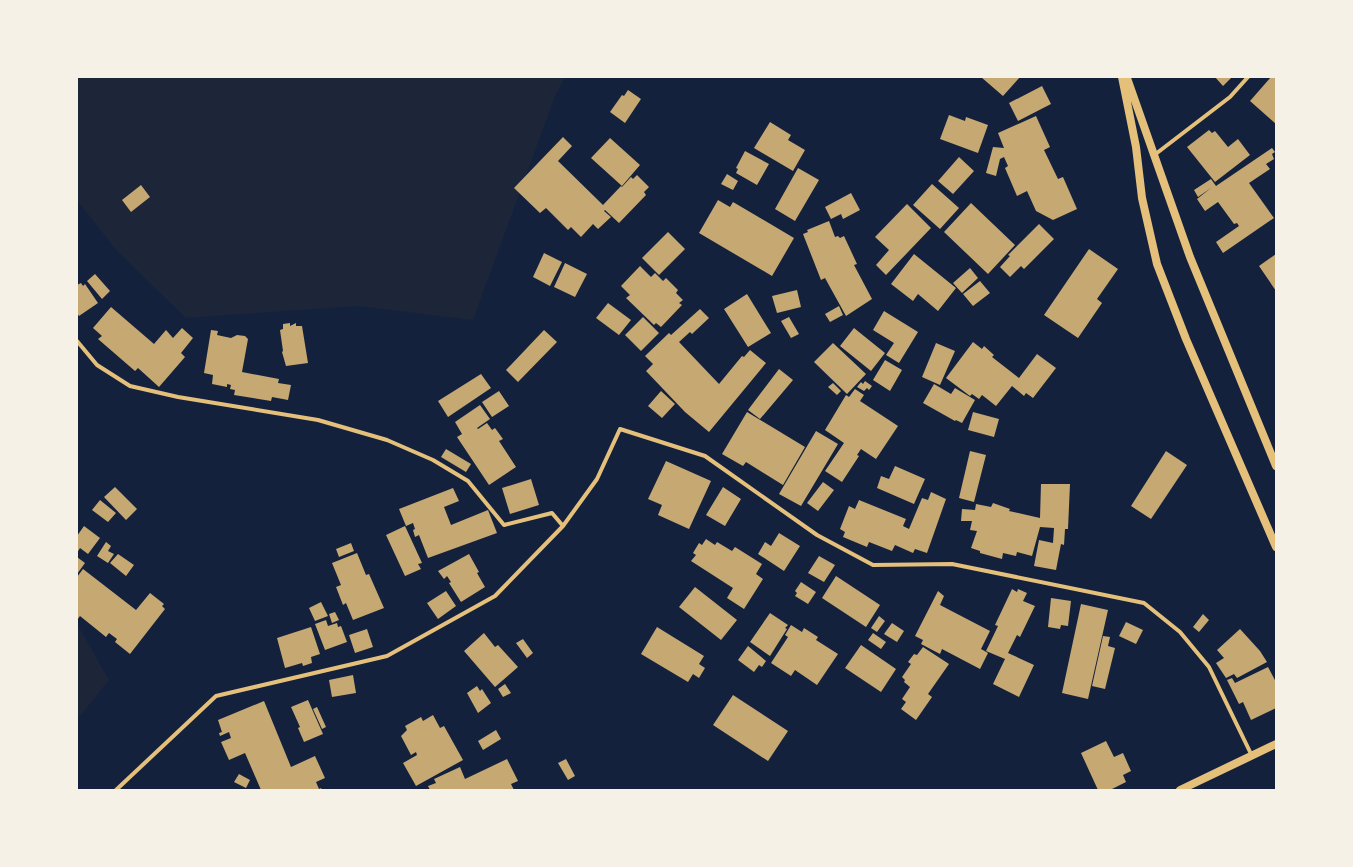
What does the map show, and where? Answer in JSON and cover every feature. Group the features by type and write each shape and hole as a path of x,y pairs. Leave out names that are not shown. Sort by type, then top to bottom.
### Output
{"main road":[{"path":"1122,77 1136,147 1142,198 1157,264 1186,339 1276,547"},
{"path":"1126,77 1190,257 1276,466"},
{"path":"1180,790 1276,744"}],"street":[{"path":"1153,156 1230,97 1248,77"},
{"path":"77,341 97,365 130,386 178,397 318,420 387,440 433,460 468,481 504,525 552,513 563,526"},
{"path":"116,790 216,696 386,656 495,596 563,526 597,479 620,429 705,456 817,535 873,565 952,564 1144,603 1180,632 1209,667 1252,756"}],"shaded area":[{"path":"77,77 565,77 555,96 473,320 358,306 186,318 116,250 77,200"},
{"path":"77,624 109,680 77,720"}],"building":[{"path":"981,77 1020,77 1003,96"},
{"path":"1215,77 1232,77 1223,86"},
{"path":"1271,77 1276,77 1276,124 1250,101"},
{"path":"1042,86 1051,104 1018,121 1009,103"},
{"path":"628,90 641,99 625,123 610,112 622,95 624,96"},
{"path":"949,115 965,121 966,117 988,125 978,153 940,139"},
{"path":"1036,116 1050,147 1044,150 1058,179 1063,177 1077,209 1053,220 1036,211 1027,191 1017,196 1005,168 1008,166 1004,157 1000,159 996,176 986,173 993,147 1004,148 998,133"},
{"path":"770,122 791,135 788,140 805,150 793,171 754,148"},
{"path":"1209,130 1212,133 1215,131 1228,147 1238,139 1250,155 1215,182 1187,147"},
{"path":"563,137 572,146 558,161 603,205 631,177 633,179 637,175 649,187 644,192 646,195 619,223 605,210 604,211 611,217 598,229 593,224 581,237 571,227 568,230 546,208 540,213 514,188"},
{"path":"610,138 640,165 622,186 591,158"},
{"path":"1272,148 1275,152 1272,154 1274,159 1266,164 1270,169 1249,183 1274,218 1223,253 1216,242 1239,226 1237,223 1234,224 1218,202 1205,211 1197,199 1211,188 1198,197 1194,190 1211,179 1216,186"},
{"path":"745,151 769,164 757,185 736,173 738,169 736,168"},
{"path":"959,157 974,171 953,194 938,181"},
{"path":"798,168 819,180 795,221 775,209"},
{"path":"727,174 738,181 733,190 721,184"},
{"path":"932,184 959,208 940,229 913,205"},
{"path":"141,185 150,197 131,212 122,200"},
{"path":"851,193 860,210 843,219 841,214 831,219 825,207"},
{"path":"718,200 730,207 733,202 794,238 772,276 699,233"},
{"path":"971,203 1015,245 988,274 944,232"},
{"path":"907,204 931,228 886,275 876,265 889,250 875,237"},
{"path":"829,221 835,237 838,236 840,238 844,236 857,264 854,265 872,299 846,316 825,278 821,280 803,234 808,232 807,230"},
{"path":"1039,224 1054,239 1024,269 1021,266 1010,277 1000,267 1010,256 1008,255"},
{"path":"668,232 685,249 659,275 642,258"},
{"path":"1089,249 1118,269 1097,299 1102,303 1078,338 1044,315"},
{"path":"544,253 562,262 550,286 533,277"},
{"path":"914,254 956,288 938,311 918,294 913,301 891,284"},
{"path":"1276,254 1276,291 1259,266"},
{"path":"565,263 587,274 575,297 554,287"},
{"path":"640,266 651,277 655,273 663,281 666,278 678,290 676,293 683,300 679,303 682,305 661,327 656,323 654,325 626,298 630,295 621,286"},
{"path":"970,268 978,278 962,293 953,283"},
{"path":"95,274 110,291 102,299 87,281"},
{"path":"980,281 990,293 973,306 963,294"},
{"path":"81,283 83,286 85,284 98,303 79,316 77,313 77,285"},
{"path":"797,290 801,307 777,313 772,296"},
{"path":"747,294 771,333 748,347 724,309"},
{"path":"608,303 631,320 619,335 596,318"},
{"path":"839,306 843,315 830,322 825,314"},
{"path":"111,307 154,344 166,330 173,338 182,328 193,338 181,353 185,357 159,387 138,368 135,371 98,339 102,336 93,328"},
{"path":"700,309 709,318 692,334 690,332 679,342 719,384 742,356 744,357 750,350 766,363 709,432 685,412 646,371 653,364 645,356 669,333 671,335"},
{"path":"884,311 918,332 899,363 886,355 894,343 873,330"},
{"path":"643,317 659,333 641,351 625,335"},
{"path":"789,317 799,334 791,338 781,321"},
{"path":"290,323 290,326 296,323 296,326 302,326 308,363 286,366 282,352 280,330 283,329 283,324"},
{"path":"854,328 885,353 871,371 840,346"},
{"path":"211,330 218,331 217,335 231,338 237,335 245,336 248,339 242,372 279,379 278,383 291,385 288,400 272,397 271,401 234,395 235,390 230,389 231,385 227,384 227,387 212,384 213,375 204,373"},
{"path":"544,330 557,342 518,382 506,370"},
{"path":"973,342 982,349 984,346 994,355 992,357 1019,378 1037,354 1056,368 1033,398 1026,393 1024,396 1012,386 996,406 982,395 979,399 972,394 970,396 946,378"},
{"path":"833,343 866,374 847,394 814,362"},
{"path":"936,343 955,351 940,385 922,377"},
{"path":"885,360 902,370 890,391 873,380"},
{"path":"779,369 793,380 760,419 748,410"},
{"path":"481,374 491,388 448,417 438,401"},
{"path":"865,381 872,386 869,390 867,388 864,391 857,387 861,382 863,384"},
{"path":"833,383 841,391 837,395 828,387"},
{"path":"934,384 951,394 955,388 975,400 962,423 956,420 955,421 923,403"},
{"path":"855,389 864,395 860,401 898,426 876,459 861,449 857,455 859,456 842,482 825,471 844,443 825,430 846,395 849,397"},
{"path":"499,391 509,406 492,417 482,402"},
{"path":"661,391 675,404 662,418 648,406"},
{"path":"480,405 490,419 477,428 478,429 487,423 492,430 495,428 503,439 499,441 516,467 489,485 457,437 462,434 455,422"},
{"path":"747,412 805,447 783,485 746,462 743,466 722,454"},
{"path":"973,412 999,419 994,437 968,430"},
{"path":"816,431 838,444 801,506 779,494"},
{"path":"446,449 471,464 466,472 441,457"},
{"path":"970,451 986,455 974,502 959,498"},
{"path":"1166,451 1187,465 1151,519 1131,506"},
{"path":"666,461 711,481 689,529 658,515 662,505 648,499"},
{"path":"895,466 925,479 914,504 877,488 881,476 889,479"},
{"path":"531,479 539,505 510,514 502,488"},
{"path":"823,482 834,490 818,511 807,503"},
{"path":"1041,484 1070,484 1068,529 1065,529 1064,545 1061,544 1056,570 1034,566 1039,540 1053,543 1054,528 1040,527 1032,556 1017,552 1016,556 1003,553 1002,559 980,553 980,551 971,548 977,531 970,530 972,521 961,521 962,509 975,510 976,504 991,507 993,503 1010,509 1009,511 1040,518"},
{"path":"115,487 137,509 126,520 104,497"},
{"path":"723,487 741,499 725,526 706,515"},
{"path":"453,488 459,501 444,507 451,525 488,510 497,533 428,558 419,535 415,537 413,523 406,526 399,509"},
{"path":"931,492 946,499 927,553 915,549 913,553 895,545 892,551 869,542 867,547 843,537 845,532 840,529 849,506 855,509 859,500 906,519 903,526 909,529 922,498 928,500"},
{"path":"100,500 116,513 108,522 92,510"},
{"path":"84,526 100,538 88,554 80,548 77,553 77,536"},
{"path":"405,526 422,563 418,564 421,569 405,576 386,535"},
{"path":"779,533 800,546 784,571 758,554 765,542 771,546"},
{"path":"706,539 715,545 717,542 732,551 735,547 762,564 756,574 763,579 744,609 727,598 733,588 691,561 696,555 693,553 699,543 702,545"},
{"path":"106,542 111,546 108,551 114,554 108,563 97,556"},
{"path":"351,543 354,551 339,557 336,549"},
{"path":"357,553 366,575 369,574 384,608 353,620 346,603 343,605 336,587 341,585 332,563"},
{"path":"118,554 134,565 126,576 110,563"},
{"path":"469,554 485,587 461,602 449,583 451,582 447,576 444,579 438,571"},
{"path":"819,556 835,565 824,582 808,573"},
{"path":"77,557 85,563 77,574"},
{"path":"83,569 136,610 150,593 164,604 162,606 165,609 130,654 115,642 117,639 109,633 106,637 80,616 77,620 77,577"},
{"path":"836,576 880,605 866,627 822,598"},
{"path":"801,582 816,592 808,604 795,596 797,593 795,591"},
{"path":"695,587 737,620 721,640 679,607"},
{"path":"1012,589 1017,592 1018,589 1027,593 1023,601 1035,606 1020,637 1017,635 1008,653 1034,665 1019,697 993,684 1005,659 986,651 998,626 995,625"},
{"path":"446,591 456,606 438,619 427,603"},
{"path":"938,591 944,596 940,605 990,631 981,649 988,653 980,669 942,649 940,654 921,644 923,640 915,636"},
{"path":"1051,598 1071,601 1068,626 1061,625 1060,629 1048,627"},
{"path":"321,602 328,616 315,621 309,608"},
{"path":"1081,604 1108,610 1088,699 1062,693"},
{"path":"335,612 339,620 332,623 329,614"},
{"path":"770,613 788,625 770,656 750,642"},
{"path":"1203,614 1209,620 1199,632 1193,627"},
{"path":"879,616 885,621 877,632 871,628"},
{"path":"326,620 328,626 337,623 338,627 341,626 347,642 325,650 315,624"},
{"path":"1126,622 1143,630 1136,644 1119,636"},
{"path":"892,623 904,631 897,642 884,634"},
{"path":"791,625 802,632 804,628 818,637 816,640 838,654 817,685 795,670 791,676 771,663 788,637 785,635"},
{"path":"311,627 320,654 311,657 312,663 303,666 302,663 285,668 277,638"},
{"path":"657,627 704,656 699,664 705,668 699,678 693,674 688,682 641,654"},
{"path":"367,629 373,647 355,653 349,635"},
{"path":"1240,629 1260,651 1267,662 1237,678 1234,674 1226,678 1216,663 1224,658 1217,650"},
{"path":"484,633 495,647 498,645 518,667 495,687 464,651"},
{"path":"873,633 886,642 881,649 868,640"},
{"path":"1103,636 1110,637 1108,646 1115,648 1105,689 1092,686"},
{"path":"523,639 533,653 527,658 516,643"},
{"path":"861,645 896,669 881,692 845,668"},
{"path":"748,646 766,661 762,667 759,665 754,672 738,660"},
{"path":"923,647 949,664 928,694 932,697 916,720 901,709 906,702 902,699 910,687 904,682 905,680 902,677 911,664 908,662 914,654 917,655"},
{"path":"1268,667 1276,682 1276,708 1251,720 1243,702 1239,704 1227,680 1232,678 1235,683"},
{"path":"353,675 356,693 332,697 329,680"},
{"path":"505,684 511,693 503,697 498,689"},
{"path":"477,686 480,691 482,689 491,703 478,713 467,693"},
{"path":"733,695 788,731 768,761 713,725"},
{"path":"308,700 323,734 304,742 298,728 300,727 291,707"},
{"path":"264,701 291,767 315,756 325,778 316,782 319,789 321,788 322,790 261,790 245,753 229,760 221,742 231,738 229,732 220,736 219,733 222,732 218,720"},
{"path":"317,707 326,727 322,729 313,709"},
{"path":"433,715 440,728 444,726 463,760 416,786 403,763 417,755 416,752 411,755 401,736 407,730 405,726 421,717 423,721"},
{"path":"496,730 501,739 483,750 478,741"},
{"path":"1106,741 1114,757 1123,753 1131,771 1123,775 1126,782 1110,790 1098,790 1081,753"},
{"path":"507,759 518,781 511,784 514,790 430,790 428,786 436,783 434,779 460,767 465,779"},
{"path":"566,759 575,776 568,780 558,763"},
{"path":"239,774 250,780 246,788 234,782"}]}
